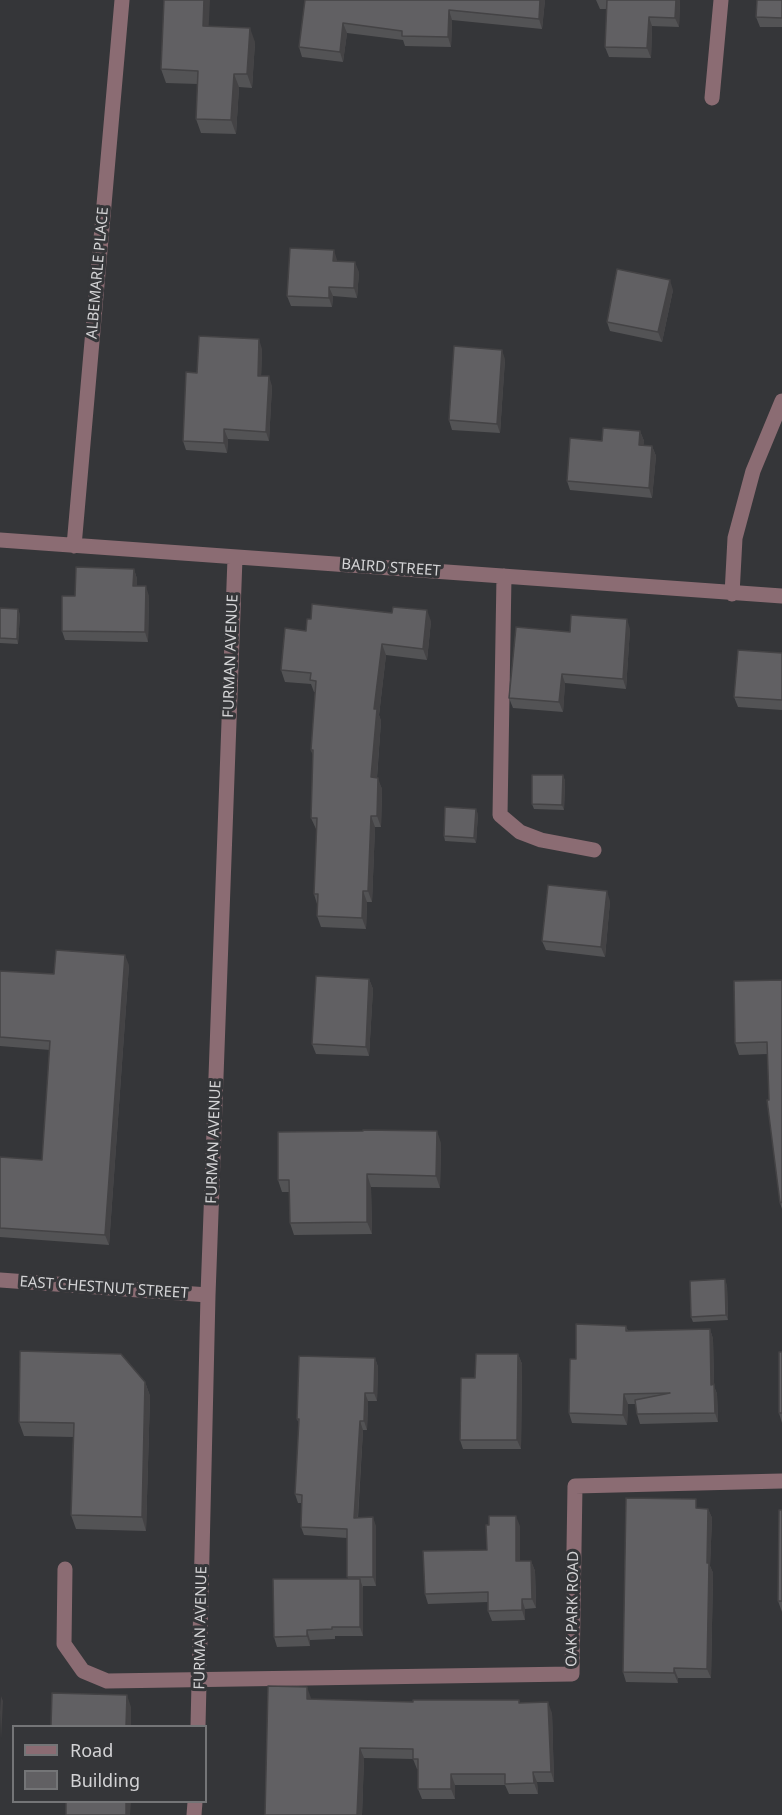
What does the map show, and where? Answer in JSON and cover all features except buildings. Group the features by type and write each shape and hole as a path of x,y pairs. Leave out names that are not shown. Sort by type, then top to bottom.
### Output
{"street":[{"name":"ALBEMARLE PLACE","path":"74,546 122,0"},
{"path":"712,98 721,0"},
{"path":"732,594 735,538 753,471 782,401"},
{"name":"BAIRD STREET","path":"0,540 782,596"},
{"name":"FURMAN AVENUE","path":"198,1725 208,1295 235,558"},
{"path":"504,576 500,815 520,832 541,840 594,849"},
{"name":"EAST CHESTNUT STREET","path":"0,1280 208,1295"},
{"name":"OAK PARK ROAD","path":"200,1681 572,1674 575,1486 782,1481"},
{"path":"65,1569 64,1644 83,1671 107,1681 200,1681"}]}
